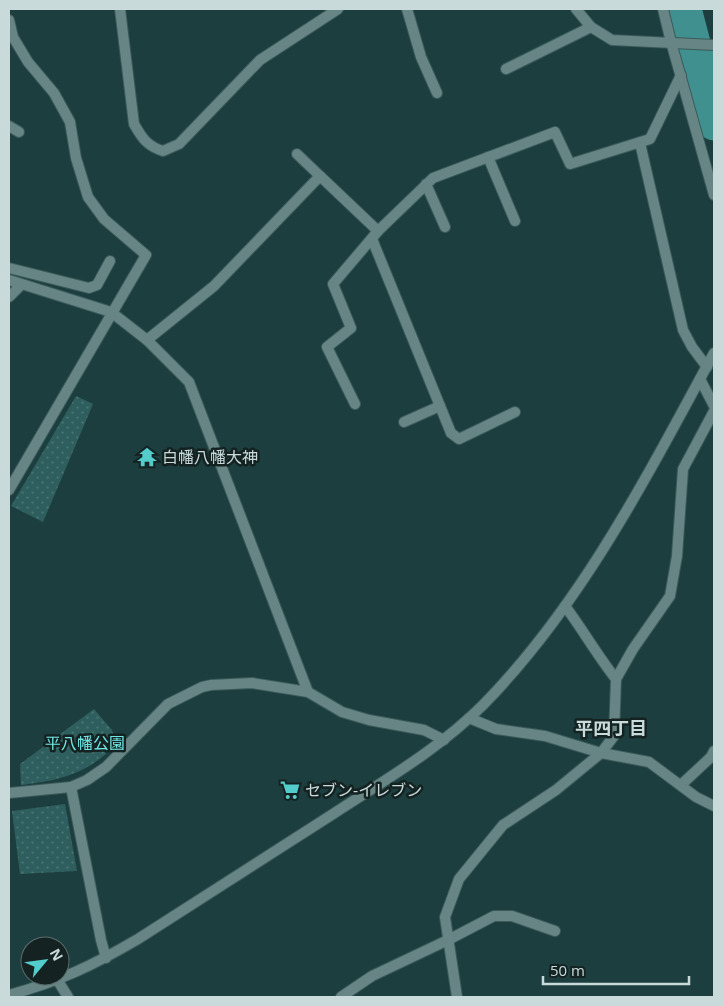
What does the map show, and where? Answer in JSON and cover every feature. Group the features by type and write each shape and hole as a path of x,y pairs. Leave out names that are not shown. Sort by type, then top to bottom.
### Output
{"street":[{"path":"120,9 134,124 142,139 152,148 163,151 179,144 260,60 338,9"},
{"path":"407,9 421,57 437,93"},
{"path":"576,9 591,27 612,40 714,45"},
{"path":"663,9 714,195"},
{"path":"9,20 13,37 23,54 54,93 70,122 76,158 88,197 104,220 146,255 111,312 9,490"},
{"path":"506,69 591,27"},
{"path":"355,404 327,348 351,328 333,284 375,235 432,178 555,132 570,164 640,144 650,139 681,75"},
{"path":"9,126 19,132"},
{"path":"640,144 683,330 692,347 707,367"},
{"path":"297,154 375,235 451,434 459,439 515,412"},
{"path":"488,157 515,221"},
{"path":"147,340 214,286 320,176"},
{"path":"426,184 445,227"},
{"path":"9,268 12,267 89,288 97,285 110,261"},
{"path":"9,280 111,312 147,340 189,382 308,692"},
{"path":"9,297 21,285"},
{"path":"70,975 106,958 206,897 444,740 469,718 533,650 565,606 626,512 714,353"},
{"path":"700,379 714,406"},
{"path":"404,422 440,406"},
{"path":"457,997 445,917 459,879 502,825 556,790 601,753 614,736 616,679 633,649 670,596 676,556 684,469 714,411"},
{"path":"565,606 581,627 595,653 616,679"},
{"path":"9,793 71,787 87,780 106,767 168,704 202,686 252,683 308,692 342,712 369,720 424,730 444,740"},
{"path":"469,718 496,729 545,736 601,753 648,762 682,784 696,797 714,806"},
{"path":"682,784 712,758 714,751"},
{"path":"71,787 106,958"},
{"path":"341,997 372,976 494,916 512,916 555,931"},
{"path":"9,994 39,986"},
{"path":"61,986 68,997"}],"green space":[{"path":"76,396 93,404 43,522 11,506"},
{"name":"平八幡公園","path":"94,709 112,730 116,745 94,763 73,774 49,781 21,785 20,764"},
{"path":"65,804 77,871 20,874 12,811"}],"waterway":[{"path":"684,9 714,123"}],"place":[{"name":"白幡八幡大神","path":"147,457"},
{"name":"セブン-イレブン","path":"290,790"}],"district":[{"name":"平四丁目","path":"611,728"}]}
